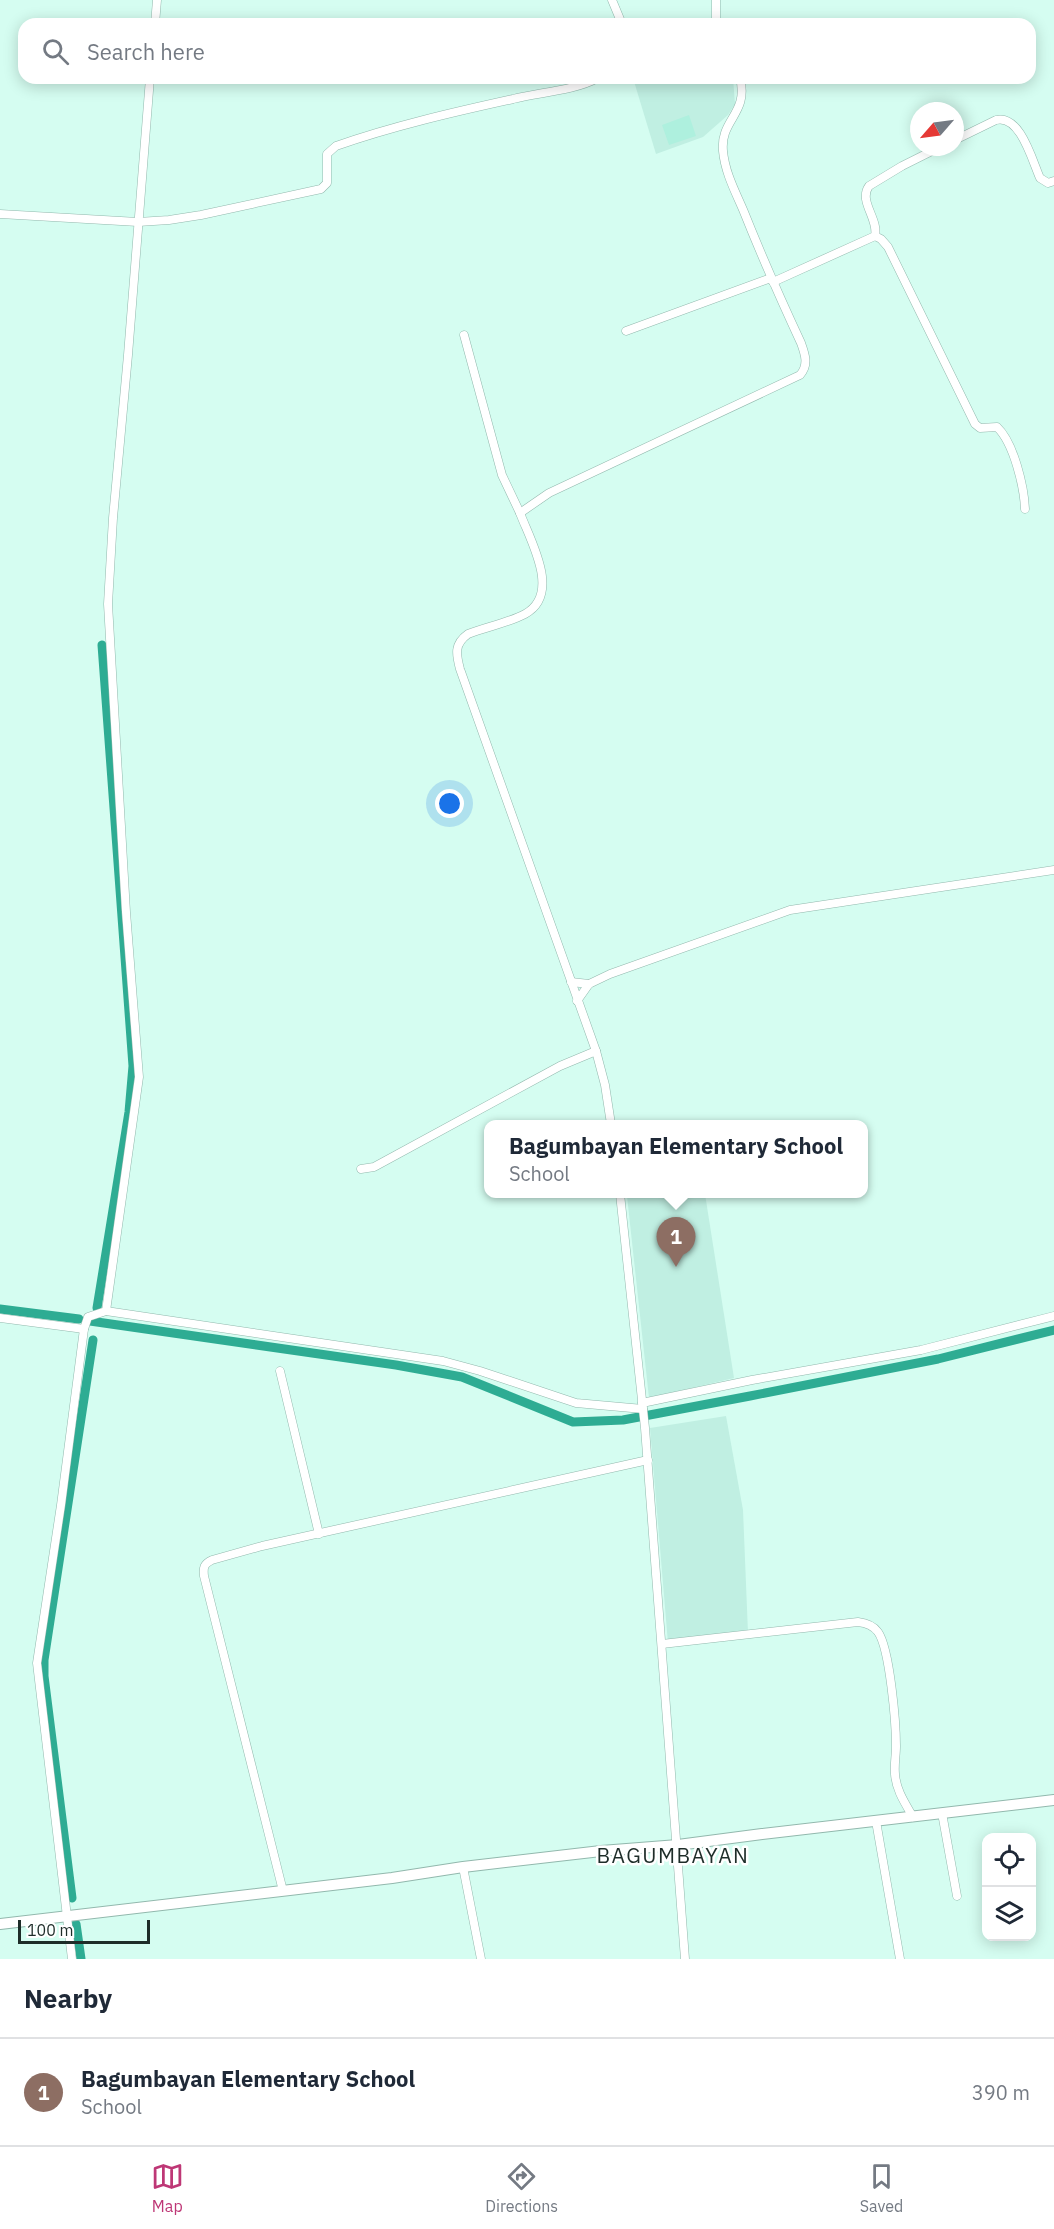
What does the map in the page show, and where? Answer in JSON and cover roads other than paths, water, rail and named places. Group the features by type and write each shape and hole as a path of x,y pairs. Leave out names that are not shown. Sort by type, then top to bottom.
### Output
{"main road":[{"path":"0,1924 392,1878 463,1867 601,1851 678,1845 1054,1800"}],"street":[{"path":"156,18 157,0"},
{"path":"612,0 620,18"},
{"path":"716,0 716,18"},
{"path":"106,1311 139,1077 108,624 113,518 150,84"},
{"path":"0,214 138,222 201,215 321,189 327,183 327,154 336,146 422,121 582,84"},
{"path":"519,513 549,493 803,372 806,360 804,352 727,170 723,152 725,132 740,108 741,84"},
{"path":"964,136 1002,118 1011,122 1017,128 1040,178 1048,183 1054,181"},
{"path":"875,236 876,223 865,198 865,191 874,181 923,156"},
{"path":"626,331 772,280 875,236 888,247 975,424 980,428 997,427 1004,437 1022,481 1025,509"},
{"path":"464,335 502,476 541,570 543,584 541,598 535,607 525,614 468,634 456,646 456,654 596,1051 605,1084 610,1120"},
{"path":"577,1001 589,984 610,974 790,910 1054,870"},
{"path":"571,982 589,984"},
{"path":"361,1169 374,1167 560,1066 596,1051"},
{"path":"620,1198 648,1460 685,1959"},
{"path":"72,1959 37,1663 84,1329 88,1317 106,1311 443,1361 576,1403 643,1408 752,1380 913,1352 1054,1316"},
{"path":"0,1318 84,1329"},
{"path":"280,1371 319,1534"},
{"path":"283,1891 203,1568 206,1564 212,1560 319,1534 648,1460"},
{"path":"662,1644 858,1622 872,1625 881,1638 887,1660 896,1745 894,1772 896,1783 913,1817"},
{"path":"942,1814 957,1896"},
{"path":"876,1821 900,1959"},
{"path":"463,1867 481,1959"}],"waterway":[{"path":"97,1308 129,1112 133,1066 102,645"},
{"path":"0,1309 79,1319"},
{"path":"90,1321 396,1365 462,1377 573,1422 623,1420 750,1396 938,1359 1054,1330"},
{"path":"72,1898 44,1676 44,1660 93,1340"},
{"path":"76,1924 81,1959"}],"place":[{"name":"Bagumbayan Elementary School","path":"676,1267"}],"district":[{"name":"BAGUMBAYAN","path":"673,1855"}]}
